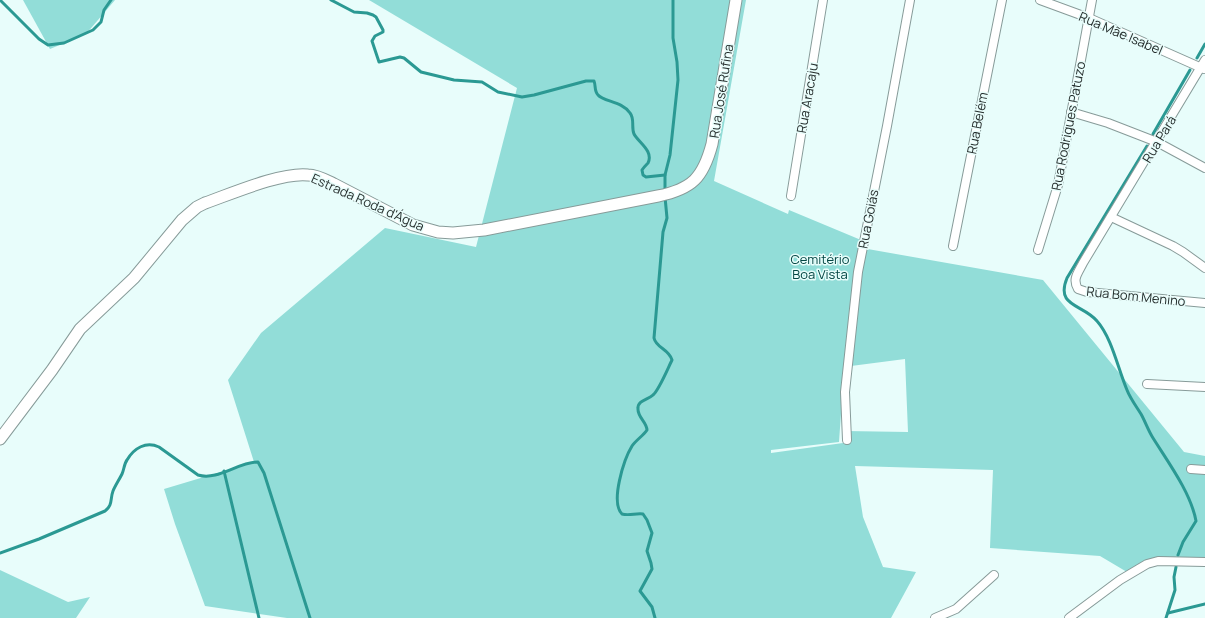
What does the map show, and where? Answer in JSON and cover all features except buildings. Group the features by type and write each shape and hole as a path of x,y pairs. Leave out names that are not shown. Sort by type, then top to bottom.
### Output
{"street":[{"name":"Rua José Rufina","path":"697,178 708,161 712,144 736,0"},
{"name":"Rua Aracaju","path":"791,196 823,0"},
{"name":"Rua Goiás","path":"847,440 845,392 858,272 910,0"},
{"name":"Rua Belém","path":"953,246 1002,0"},
{"name":"Rua Mãe Isabel","path":"1040,0 1089,18 1204,66"},
{"name":"Rua Rodrigues Patuzo","path":"1038,250 1058,185 1092,0"},
{"name":"Rua Pará","path":"1111,216 1204,66"},
{"path":"1071,112 1108,123 1156,142 1205,168"},
{"name":"Estrada Roda d'Água","path":"0,439 80,329 134,278 182,220 197,207 205,203 287,176 309,175 334,184 413,224 438,232 453,233 484,230 669,194 682,189 697,178"},
{"path":"1111,216 1173,246 1205,268"},
{"name":"Rua Bom Menino","path":"1111,216 1076,275 1075,281 1078,289 1087,292 1205,303"},
{"path":"1147,384 1205,387"},
{"path":"1191,469 1205,470"},
{"path":"1069,618 1120,580 1150,563 1166,561 1205,562"},
{"path":"935,618 956,609 994,575"}],"green space":[{"path":"23,0 115,0 86,34 50,49"},
{"name":"Cemitério Boa Vista","path":"369,0 746,0 714,181 788,214 789,210 861,240 846,342 839,442 771,450 771,453 843,443 845,431 908,432 905,359 851,366 862,248 1043,280 1184,452 1205,456 1205,563 1164,561 1127,572 1100,556 990,548 993,470 855,466 863,517 883,567 916,572 891,618 287,618 205,606 164,489 254,462 228,380 261,333 385,228 476,247 517,88"},
{"path":"0,570 68,602 90,597 76,618 0,618"}],"waterway":[{"path":"0,0 39,39 48,45 64,43 93,30 101,22 104,10 111,0"},
{"path":"331,0 354,12 367,13 376,17 383,30 383,32 375,36 372,41 379,62 400,57 404,58 421,72 454,80 482,82 498,92 522,97 586,81 594,81 598,95 627,109 631,115 634,134 645,147 649,155 648,163 642,170 643,175 646,177 665,175"},
{"path":"665,191 665,175 670,155 678,80 673,38 673,0"},
{"path":"1197,58 1205,44"},
{"path":"1153,134 1190,70"},
{"path":"1147,146 1067,278 1064,287 1065,295 1068,300 1091,315 1107,336 1130,396 1153,438 1178,478 1189,500 1196,521 1183,542 1178,555"},
{"path":"655,618 652,607 640,591 652,569 647,551 652,533 643,514 622,514 617,500 625,460 632,446 647,430 647,427 639,414 638,405 651,397 655,392 661,384 672,360 668,353 657,344 654,338 663,232 667,218 665,197"},
{"path":"0,553 39,539 108,509 113,491 122,474 126,462 133,452 145,445 154,445 159,447 198,475 213,476 243,465 258,462 264,473 310,618"},
{"path":"224,471 259,618"},
{"path":"1166,618 1175,590 1174,577 1176,567"},
{"path":"1168,613 1205,604"}]}
